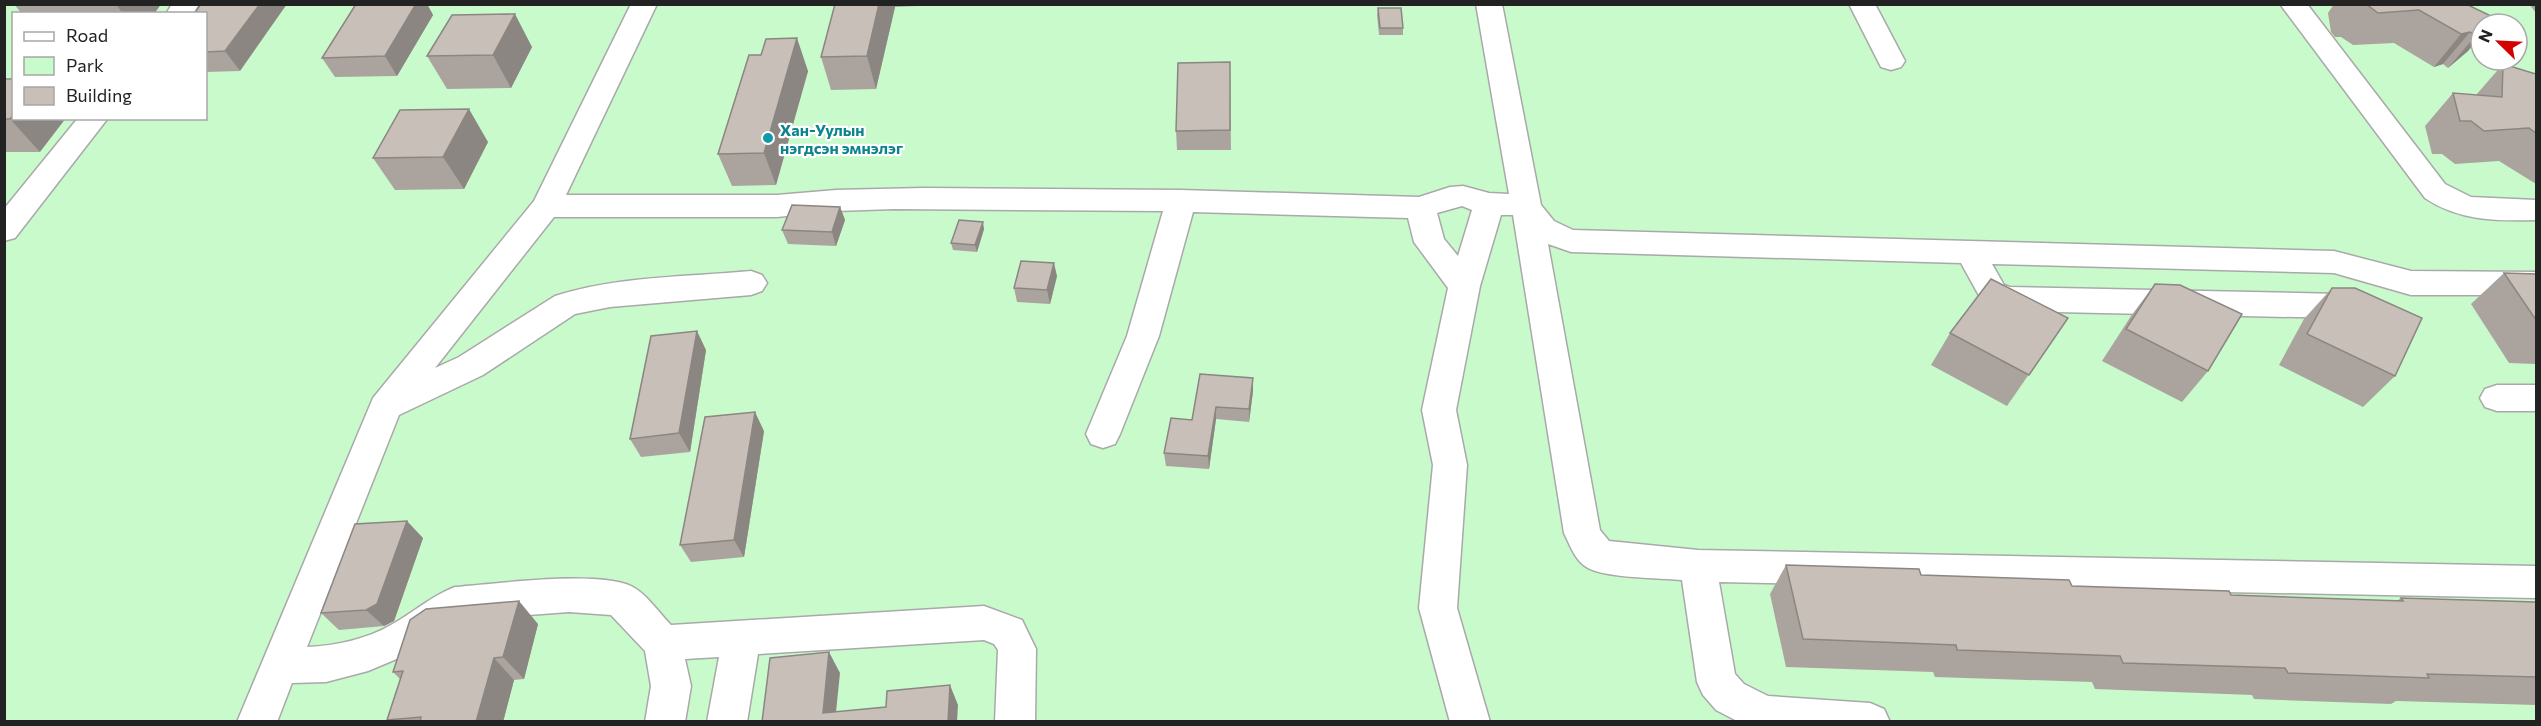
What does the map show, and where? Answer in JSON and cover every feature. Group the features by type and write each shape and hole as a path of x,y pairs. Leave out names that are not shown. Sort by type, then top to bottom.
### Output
{"street":[{"path":"257,722 385,408 546,206 644,4"},
{"path":"1489,4 1582,532 1590,547 1600,556 1698,566 2536,582"},
{"path":"1862,4 1891,61"},
{"path":"2293,4 2435,191 2448,201 2467,209 2536,210"},
{"path":"4,230 92,120"},
{"path":"546,206 777,207 810,202 877,198 1181,200 1420,208 1450,197 1462,196 1489,204 1526,205"},
{"path":"1103,434 1143,336 1181,200"},
{"path":"1470,722 1438,608 1450,465 1439,410 1464,286 1489,204"},
{"path":"1526,205 1536,224 1550,233 1571,241 2334,262 2411,283 2536,283"},
{"path":"1420,208 1429,242 1464,286"},
{"path":"1971,253 1993,294 2006,299 2342,306"},
{"path":"385,408 471,366 566,304 610,295 751,283"},
{"path":"2497,398 2536,398"},
{"path":"1698,566 1717,682 1730,697 1765,714 1870,722"},
{"path":"279,666 326,664 368,653 404,638 455,604 569,595 620,598 663,643 671,686 665,722"},
{"path":"663,643 984,623 1008,632 1017,649 1015,722"},
{"path":"728,722 742,638"}],"green space":[{"path":"5,5 2536,5 2536,721 5,721"}],"building":[{"path":"201,4 260,4 225,51 207,52 207,12 195,12"},
{"path":"356,4 416,4 385,56 322,58"},
{"path":"835,4 879,4 867,56 821,57"},
{"path":"2366,4 2466,4 2483,12 2469,12 2469,32 2461,34 2419,10 2378,13"},
{"path":"1378,8 1401,8 1403,28 1380,28"},
{"path":"515,14 493,55 427,56 452,15"},
{"path":"797,38 764,153 718,154 749,55 761,55 766,39"},
{"path":"1230,62 1230,130 1176,131 1178,63"},
{"path":"2503,72 2536,74 2536,133 2529,128 2484,131 2471,121 2460,121 2453,93 2502,97"},
{"path":"4,79 12,79 12,116 4,119"},
{"path":"469,109 443,157 373,158 400,110"},
{"path":"792,205 840,207 832,232 782,230"},
{"path":"959,220 983,222 975,245 951,243"},
{"path":"1021,261 1054,263 1047,290 1014,288"},
{"path":"2504,273 2536,274 2536,320"},
{"path":"1991,279 2068,318 2029,375 1950,333"},
{"path":"2155,284 2180,285 2242,314 2208,371 2126,329"},
{"path":"2332,288 2355,288 2422,318 2395,376 2307,334"},
{"path":"697,331 679,433 630,439 651,336"},
{"path":"1200,374 1253,378 1249,409 1216,407 1208,456 1164,453 1171,418 1192,420"},
{"path":"755,412 734,540 680,545 705,417"},
{"path":"407,521 377,604 366,610 321,613 355,524"},
{"path":"1786,565 1919,569 1921,575 2069,580 2072,586 2229,591 2231,595 2403,601 2401,598 2536,602 2536,677 2427,674 2429,678 2288,673 2285,668 2123,663 2120,656 1957,650 1956,645 1803,639"},
{"path":"519,601 503,657 494,658 476,722 420,722 421,717 387,720 403,671 393,672 410,620 426,609"},
{"path":"829,652 823,713 886,707 887,691 950,685 948,722 762,722 770,658"}],"place":[{"name":"Хан-Уулын нэгдсэн эмнэлэг","path":"768,138"}]}
